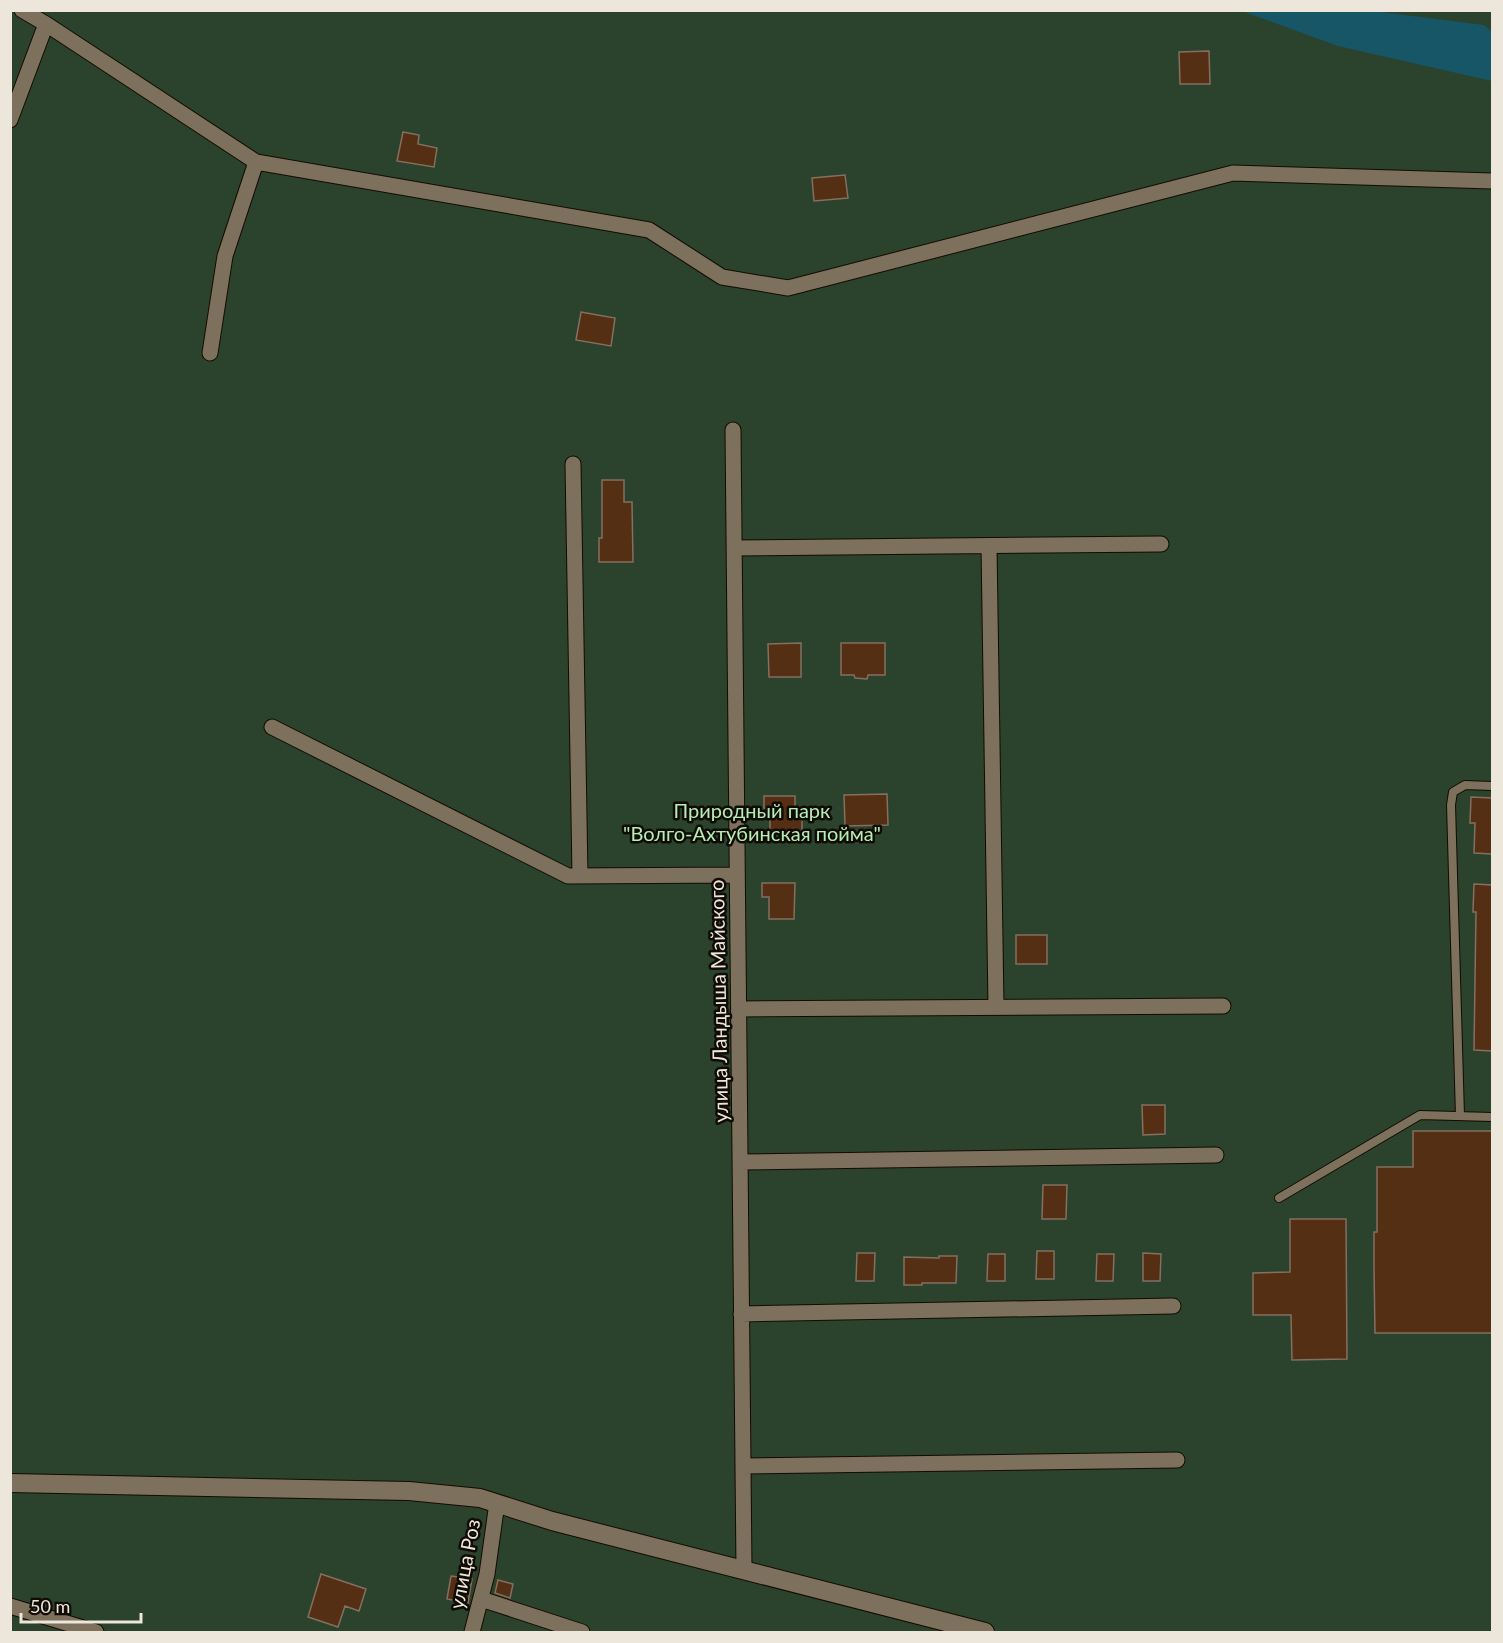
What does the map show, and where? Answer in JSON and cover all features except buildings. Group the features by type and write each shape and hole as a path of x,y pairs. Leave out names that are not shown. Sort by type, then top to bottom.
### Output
{"street":[{"path":"22,10 256,162 649,231 722,277 788,288 1233,173 1492,181"},
{"path":"10,120 46,24"},
{"path":"210,353 225,256 256,162"},
{"name":"улица Ландыша Майского","path":"734,430 744,1570"},
{"path":"573,464 580,876"},
{"path":"734,549 1161,544"},
{"path":"989,546 996,1007"},
{"path":"272,727 568,876 737,875"},
{"path":"739,1009 1223,1006"},
{"path":"740,1162 1216,1155"},
{"path":"741,1314 1173,1306"},
{"path":"743,1466 1177,1460"},
{"path":"10,1483 409,1491 480,1498 552,1521 985,1632"},
{"name":"улица Роз","path":"471,1632 487,1574 497,1503"},
{"path":"481,1599 582,1632"},
{"path":"10,1606 96,1632"}],"lane":[{"path":"1460,1116 1451,805 1453,792 1465,785 1492,786"},
{"path":"1279,1198 1420,1115 1492,1118"}],"green space":[{"name":"Природный парк \"Волго-Ахтубинская пойма\"","path":"11,11 1492,11 1492,1632 11,1632"}],"water":[{"path":"1242,11 1373,11 1484,25 1492,32 1492,81 1338,46"}]}
